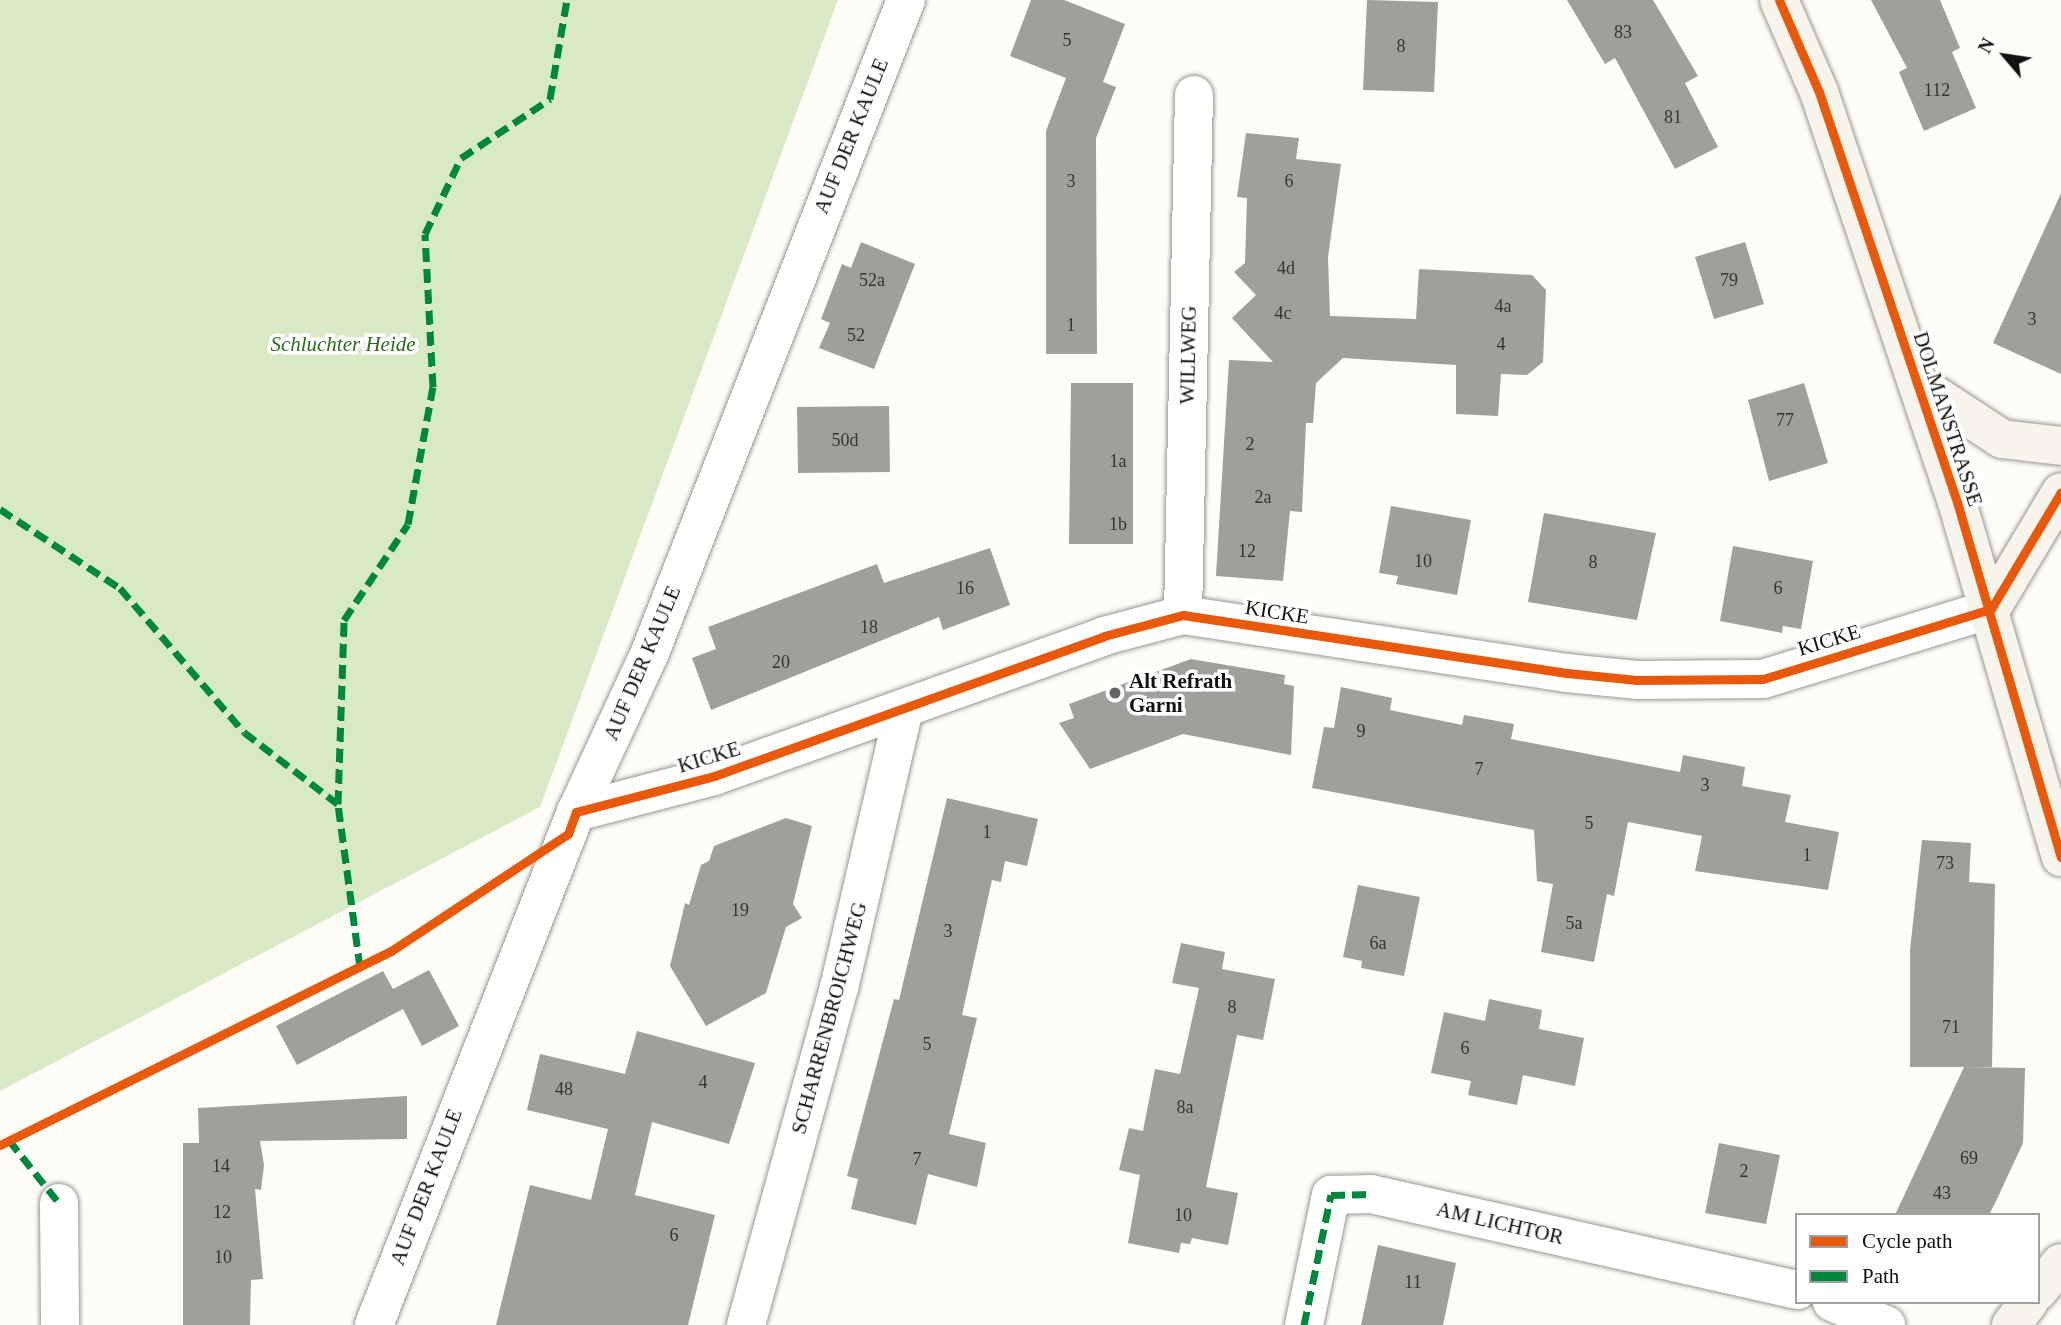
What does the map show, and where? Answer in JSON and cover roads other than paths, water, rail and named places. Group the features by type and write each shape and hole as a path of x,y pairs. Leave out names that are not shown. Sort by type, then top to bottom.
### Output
{"main road":[{"name":"DOLMANSTRASSE","path":"1779,0 1819,92 1918,384 1991,609 2061,857"},
{"path":"1918,384 2002,439 2061,446"},
{"path":"1991,609 2061,492"},
{"path":"2040,1289 2061,1263"},
{"path":"2011,1325 2027,1304"}],"street":[{"name":"AUF DER KAULE","path":"374,1325 576,813 649,655 906,0"},
{"name":"WILLWEG","path":"1183,615 1194,96"},
{"name":"KICKE","path":"576,813 714,776 1104,636 1183,615 1480,663 1637,680 1751,679 1991,609"},
{"name":"SCHARRENBROICHWEG","path":"746,1325 839,988 904,708"},
{"name":"AM LICHTOR","path":"1304,1325 1331,1195 1371,1194 1795,1290"},
{"path":"60,1203 60,1325"},
{"path":"1837,1304 1886,1325"}],"place":[{"name":"Alt Refrath Garni","path":"1115,693"}],"park label":[{"name":"Schluchter Heide","path":"343,344"}]}
